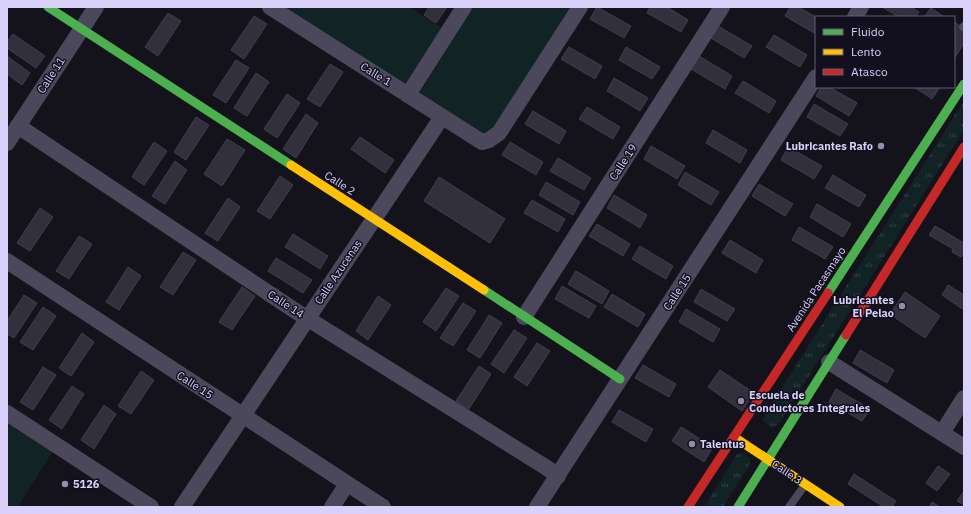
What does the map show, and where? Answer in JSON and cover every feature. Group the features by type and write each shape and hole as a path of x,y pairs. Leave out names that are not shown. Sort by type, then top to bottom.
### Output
{"main road":[{"name":"Calle 2","path":"48,7 620,379"},
{"name":"Avenida Pacasmayo","path":"688,507 960,84"},
{"path":"742,506 768,459 964,147"},
{"name":"Calle 3","path":"734,437 840,507"}],"street":[{"name":"Calle 11","path":"7,143 96,7"},
{"name":"Calle 1","path":"270,7 482,142 490,140 499,133 580,7"},
{"path":"408,95 464,7"},
{"name":"Calle 19","path":"524,317 722,7"},
{"path":"856,16 861,7"},
{"name":"Calle 15","path":"537,507 815,79"},
{"name":"Calle Azucenas","path":"182,507 442,117"},
{"name":"Calle 14","path":"18,126 307,319 558,476"},
{"name":"Calle 15","path":"7,261 217,400 243,415 383,507"},
{"path":"829,362 964,447"},
{"path":"942,433 964,398"},
{"path":"7,413 152,507"},
{"path":"332,507 347,484"}],"lane":[{"path":"789,507 805,485"}],"green space":[{"path":"284,7 410,7 442,28 407,87"},
{"path":"473,7 574,7 496,130 481,136 417,98"},
{"path":"964,101 964,130 778,425 772,427 763,421 765,414"},
{"path":"7,420 53,451 18,507 7,507"},
{"path":"744,453 751,459 748,468 723,507 704,507 737,454"}],"building":[{"path":"429,7 447,7 436,23 424,15"},
{"path":"597,7 631,26 624,38 590,19"},
{"path":"650,7 667,7 688,20 681,32 647,13"},
{"path":"790,7 798,7 815,16 815,33 785,16"},
{"path":"882,7 911,7 919,12 917,16 897,16"},
{"path":"931,8 943,16 925,16"},
{"path":"168,13 181,21 158,56 145,47"},
{"path":"254,16 267,24 244,59 231,50"},
{"path":"955,23 964,28 964,43 955,57"},
{"path":"718,26 752,46 744,58 711,38"},
{"path":"13,34 45,56 36,68 7,48 7,42"},
{"path":"774,35 807,55 800,67 766,47"},
{"path":"569,47 602,66 595,79 561,59"},
{"path":"626,47 660,67 652,79 619,60"},
{"path":"7,56 30,73 22,85 7,74"},
{"path":"699,56 732,76 725,89 691,69"},
{"path":"236,60 249,68 226,103 213,95"},
{"path":"330,64 343,72 320,107 307,99"},
{"path":"256,73 269,82 247,116 234,108"},
{"path":"614,78 648,98 640,111 607,91"},
{"path":"743,81 776,101 769,113 735,93"},
{"path":"820,88 831,88 857,103 849,116 816,96"},
{"path":"916,88 939,88 932,99"},
{"path":"287,94 300,103 277,138 264,129"},
{"path":"814,104 848,124 840,136 807,117"},
{"path":"587,107 620,127 613,139 579,119"},
{"path":"533,111 566,131 559,144 525,124"},
{"path":"306,114 318,123 296,158 283,149"},
{"path":"196,117 209,125 186,160 174,152"},
{"path":"713,130 747,150 740,163 706,143"},
{"path":"360,137 394,160 385,173 351,149"},
{"path":"227,139 245,150 222,186 204,174"},
{"path":"154,142 167,151 144,185 132,177"},
{"path":"510,142 543,162 536,175 502,155"},
{"path":"651,146 685,166 677,179 644,159"},
{"path":"788,147 822,166 814,179 781,160"},
{"path":"558,158 591,178 584,190 550,171"},
{"path":"175,161 187,170 165,204 152,196"},
{"path":"685,172 719,192 711,205 678,185"},
{"path":"833,175 866,195 859,207 825,188"},
{"path":"280,176 293,185 270,219 257,211"},
{"path":"439,177 505,219 490,243 424,201"},
{"path":"546,182 580,202 573,215 539,195"},
{"path":"759,184 793,204 785,216 752,196"},
{"path":"614,195 647,215 640,228 607,208"},
{"path":"228,198 240,207 218,241 205,233"},
{"path":"532,200 565,219 558,232 524,213"},
{"path":"817,204 851,224 843,237 810,217"},
{"path":"40,208 53,217 30,251 17,243"},
{"path":"597,224 630,244 623,256 589,236"},
{"path":"935,226 964,243 964,252 961,257 952,252 953,249 929,235"},
{"path":"799,227 833,247 825,259 792,240"},
{"path":"293,234 328,256 320,269 285,247"},
{"path":"79,236 92,244 69,279 56,271"},
{"path":"730,240 763,260 756,273 722,253"},
{"path":"640,246 673,266 666,279 632,259"},
{"path":"183,252 196,260 173,295 160,287"},
{"path":"276,258 312,280 303,293 268,271"},
{"path":"128,267 141,276 119,310 106,302"},
{"path":"576,271 609,291 602,304 568,284"},
{"path":"948,285 964,295 964,310 942,295"},
{"path":"562,286 596,306 589,318 555,299"},
{"path":"242,287 255,296 232,330 219,322"},
{"path":"446,288 459,296 436,331 423,322"},
{"path":"701,289 735,309 727,321 694,302"},
{"path":"905,292 940,316 925,338 890,314"},
{"path":"612,294 645,314 638,327 604,307"},
{"path":"24,295 37,303 14,338 7,334 7,321"},
{"path":"378,296 391,305 368,340 356,331"},
{"path":"463,303 476,311 453,346 440,338"},
{"path":"43,307 56,316 33,350 20,342"},
{"path":"686,309 720,329 713,342 679,322"},
{"path":"489,315 502,323 480,358 467,350"},
{"path":"514,330 527,338 504,373 491,364"},
{"path":"82,333 94,342 71,376 59,368"},
{"path":"537,343 550,351 527,386 514,377"},
{"path":"860,350 894,370 887,383 853,363"},
{"path":"643,365 676,384 669,397 635,378"},
{"path":"479,366 491,374 469,409 456,401"},
{"path":"43,367 56,375 33,410 20,402"},
{"path":"720,370 754,393 742,411 708,387"},
{"path":"141,371 154,380 131,414 118,406"},
{"path":"72,386 84,394 62,429 49,420"},
{"path":"836,389 870,409 862,421 829,402"},
{"path":"104,405 116,414 94,449 81,440"},
{"path":"619,410 653,429 646,442 612,422"},
{"name":"Talentus","path":"681,427 713,447 704,462 672,441"},
{"path":"938,466 950,474 937,491 926,483"},
{"path":"854,474 896,501 892,507 884,507 848,484"},
{"path":"964,491 964,505 957,501"},
{"path":"932,502 940,507 929,507"}],"traffic: fast":[{"path":"48,7 291,165"},
{"path":"828,293 964,84"},
{"path":"484,290 620,379"},
{"path":"738,507 846,335"}],"traffic: slow":[{"path":"291,165 484,290"},
{"path":"734,437 840,507"}],"traffic: jam":[{"path":"846,335 964,147"},
{"path":"688,507 828,293"}],"place":[{"name":"Lubricantes Rafo","path":"881,146"},
{"name":"Lubricantes El Pelao","path":"902,306"},
{"name":"Escuela de Conductores Integrales","path":"741,401"},
{"name":"Talentus","path":"692,444"},
{"name":"5126","path":"65,484"}]}
